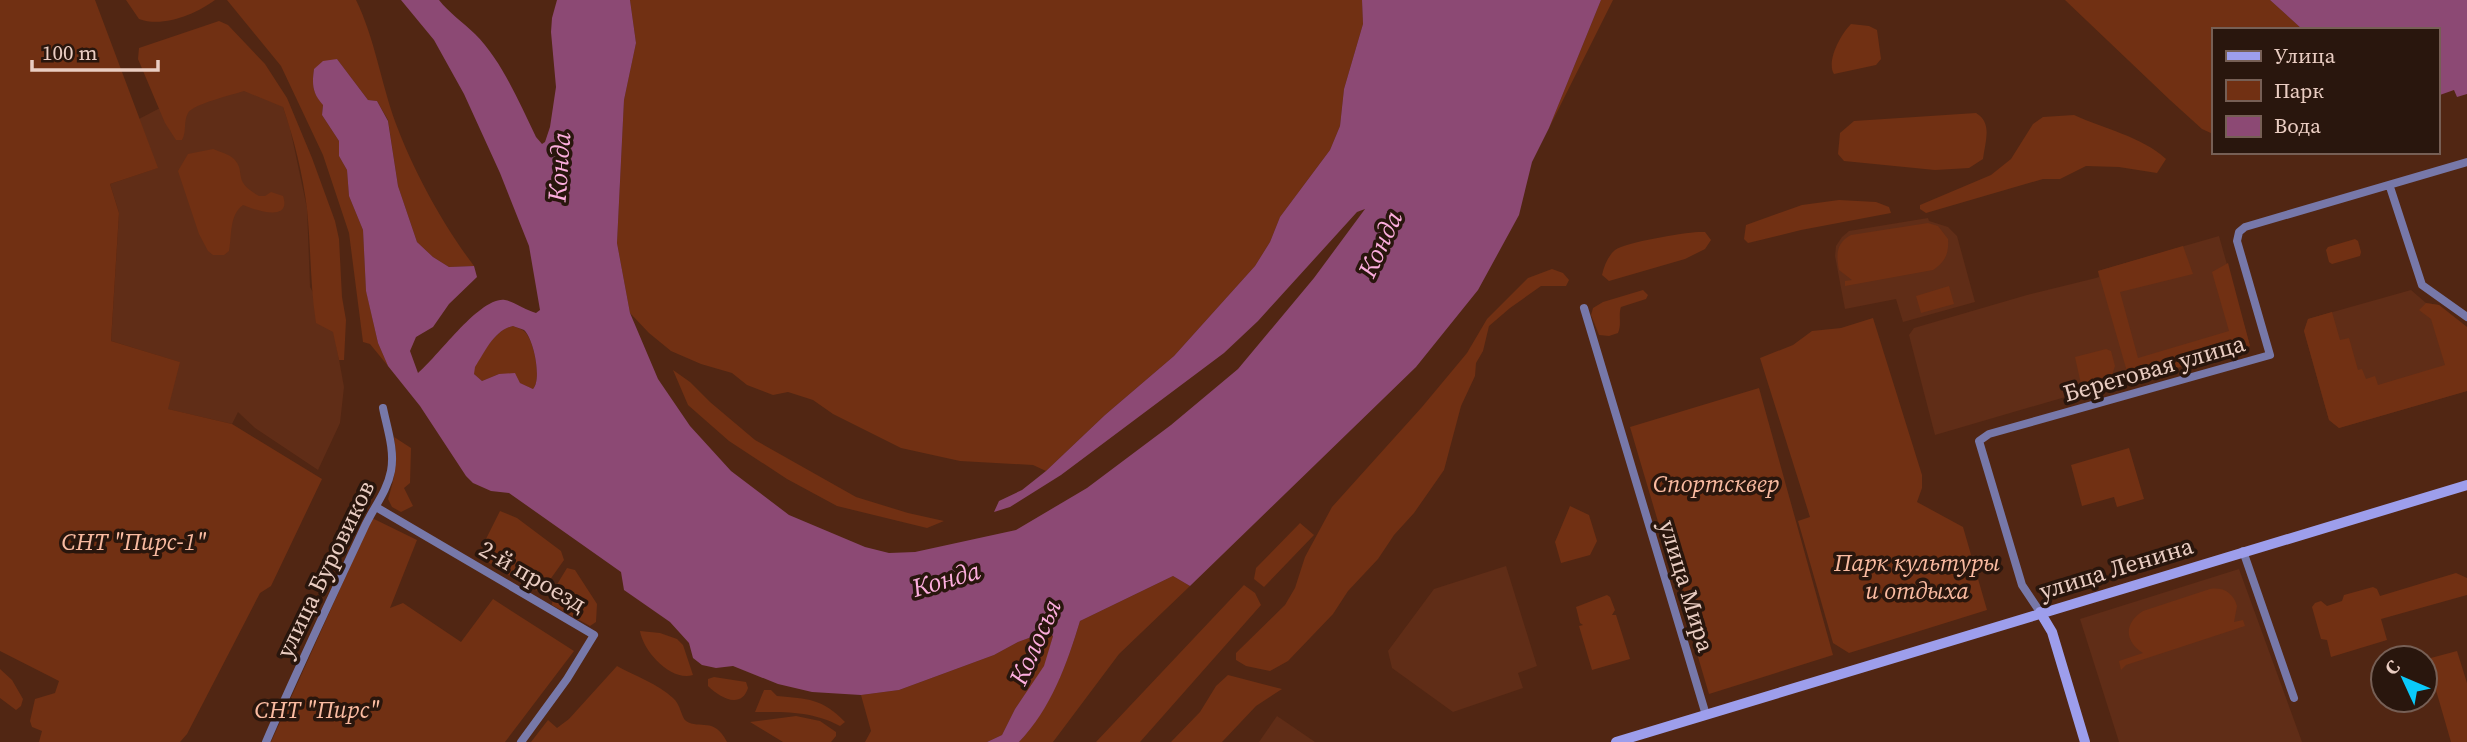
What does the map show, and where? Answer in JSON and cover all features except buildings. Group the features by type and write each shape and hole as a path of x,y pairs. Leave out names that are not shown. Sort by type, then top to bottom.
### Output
{"main road":[{"name":"улица Ленина","path":"1616,742 2467,485"},
{"path":"2040,612 2052,632 2085,742"}],"street":[{"name":"Береговая улица","path":"2040,612 2022,585 1979,441 1989,435 2270,355 2237,241 2239,232 2245,227 2390,187 2467,162"},
{"path":"2390,187 2422,285 2467,317"},
{"name":"улица Мира","path":"1584,308 1706,715"},
{"name":"улица Буровиков","path":"266,742 311,638 344,576 364,527 388,484 393,459 383,408"},
{"name":"2-й проезд","path":"376,507 594,635 567,679 521,742"},
{"path":"2243,551 2294,698"}],"shaded area":[{"path":"242,65 283,107 307,208 310,287 334,332 344,387 340,423 318,470 255,428 238,412 232,424 167,409 179,362 111,341 119,213 110,184 157,168 139,119"},
{"path":"1928,218 1929,221 1948,227 1957,236 1975,302 1903,322 1896,299 1845,309 1835,256 1836,246 1842,237 1849,231"},
{"path":"2219,236 2250,346 2122,385 2120,381 1935,435 1909,335 1914,328 2096,278 2099,277 2098,271"},
{"path":"2411,290 2426,303 2439,305 2467,327 2467,391 2339,428 2329,420 2304,331 2308,319"},
{"path":"1506,566 1537,666 1518,673 1523,688 1453,712 1392,668 1388,651 1434,589"},
{"path":"2239,569 2302,742 2119,742 2080,619"},
{"path":"1277,716 1315,742 1259,742"}],"green space":[{"name":"СНТ \"Пирс-1\"","path":"0,0 95,0 158,168 110,184 119,213 111,341 180,362 168,409 232,424 322,479 271,586 260,593 187,734 180,742 39,742 42,731 32,727 30,721 35,699 55,693 59,681 0,651"},
{"path":"126,0 215,0 189,15 158,22 139,19"},
{"path":"227,0 356,0 368,30 396,124 411,161 440,216 474,266 449,267 417,242 398,186 388,120 377,101 368,100 337,59 314,69 313,84 323,104 322,115 339,141 339,156 347,170 349,196 363,230 366,290 378,343 388,366 370,344 363,342 349,233 323,155 281,66"},
{"path":"630,0 1362,0 1363,24 1344,89 1340,126 1330,150 1280,217 1270,242 1255,266 1174,356 1105,415 1046,471 1033,465 960,461 901,448 833,414 813,400 788,392 773,395 747,385 732,373 671,351 630,313 617,243 624,100 636,43"},
{"path":"1601,0 1613,0 1549,128"},
{"path":"2065,0 2270,0 2301,28 2212,28 2212,134 2202,129"},
{"path":"219,21 228,25 265,64 287,98 312,158 339,239 346,320 344,360 339,360 333,332 316,323 305,196 298,157 283,107 244,91 222,97 191,110 187,116 182,140 176,140 165,123 138,59 139,48"},
{"path":"1851,24 1877,30 1881,59 1876,65 1834,74 1833,55"},
{"path":"1976,113 1985,122 1986,140 1983,159 1969,168 1935,170 1844,161 1838,154 1840,133 1854,121"},
{"path":"2074,115 2145,144 2166,159 2157,173 2119,167 2086,166 2060,179 2043,179 1926,213 1920,209 1920,205 1991,175 2011,159 2033,124 2043,117"},
{"path":"213,149 234,159 242,181 250,190 259,196 271,192 283,196 284,204 282,210 277,212 256,210 243,205 235,214 229,251 224,255 213,255 208,251 199,234 178,171 188,154"},
{"path":"1839,200 1876,202 1889,207 1891,213 1748,243 1744,239 1746,225 1802,205"},
{"path":"1928,223 1938,226 1948,239 1945,257 1937,267 1933,270 1845,286 1845,281 1852,280 1839,270 1838,254 1846,238"},
{"path":"1705,232 1711,240 1705,249 1685,259 1609,281 1602,275 1610,255 1621,247 1655,238"},
{"path":"2355,239 2358,241 2360,256 2332,264 2329,262 2326,250 2328,247"},
{"path":"2183,246 2193,274 2120,292 2138,358 2229,331 2212,272 2228,263 2250,346 2130,382 2098,271"},
{"path":"1552,269 1563,273 1569,280 1566,286 1541,286 1489,326 1483,351 1476,363 1475,376 1461,406 1444,470 1378,559 1348,591 1333,614 1288,661 1270,671 1246,666 1236,660 1236,653 1285,605 1295,588 1305,557 1332,507 1467,353 1487,319 1528,278"},
{"path":"1949,286 1954,304 1921,313 1916,296"},
{"path":"1643,290 1648,295 1646,299 1621,307 1618,333 1599,335 1591,315 1593,308 1603,302"},
{"path":"2426,303 2439,305 2467,327 2467,391 2339,428 2329,420 2304,331 2308,319 2332,312 2340,340 2349,338 2358,370 2362,369 2366,379 2375,376 2378,385 2445,365 2431,319 2419,310"},
{"name":"Парк культуры и отдыха","path":"1873,318 1922,475 1922,488 1917,502 1963,527 1987,610 1849,653 1833,643 1798,521 1810,517 1760,358 1793,345 1812,331 1841,328"},
{"path":"513,326 528,335 534,350 537,377 533,389 499,374 482,381 474,374 474,367 491,342 500,332"},
{"path":"2106,349 2111,351 2115,366 2112,375 2081,384 2075,357"},
{"path":"673,370 755,440 856,497 944,521 927,528 837,506 787,479 729,441 688,405"},
{"name":"Спортсквер","path":"1759,388 1833,655 1709,694 1630,427"},
{"path":"394,437 411,448 410,483 404,488 413,506 401,512 392,507 388,499 395,468"},
{"path":"2129,448 2144,499 2117,507 2114,497 2082,506 2071,465"},
{"path":"1570,506 1589,515 1597,541 1590,555 1561,563 1555,542"},
{"path":"500,511 517,518 561,551 564,560 542,591 533,590 483,559 480,551"},
{"name":"СНТ \"Пирс\"","path":"372,518 417,540 390,608 403,603 461,642 493,599 574,651 505,742 271,742"},
{"path":"1300,523 1314,535 1264,587 1254,579 1256,568"},
{"path":"567,568 575,570 597,604 596,622 590,626 552,605 553,591"},
{"path":"2456,573 2467,578 2467,595 2381,619 2387,640 2331,657 2327,640 2321,639 2312,607 2315,603 2321,601 2327,606 2342,601 2344,595 2373,587 2380,596"},
{"path":"1173,576 1190,586 1119,654 1053,742 1019,742 1040,715 1056,685 1080,621"},
{"path":"1244,585 1255,593 1261,605 1140,742 1096,742"},
{"path":"2210,589 2224,590 2230,594 2237,606 2234,622 2243,620 2245,626 2126,665 2121,670 2119,661 2143,653 2132,643 2129,632 2132,621 2137,616 2143,611"},
{"path":"1607,595 1615,610 1612,615 1616,615 1630,659 1592,670 1579,626 1583,625 1576,607"},
{"path":"640,631 660,633 677,639 683,645 693,675 676,674 659,663 646,647"},
{"path":"1048,631 1053,636 1045,666 1015,709 1002,735 987,742 865,742 871,731 861,695 899,690 994,655 1018,642"},
{"path":"2457,651 2467,683 2467,742 2451,742 2439,700 2439,656"},
{"path":"617,666 667,693 676,701 686,721 712,726 727,742 531,742 548,720 557,728 569,719"},
{"path":"0,669 12,680 23,699 16,710 0,698"},
{"path":"1228,675 1282,689 1256,706 1222,742 1171,742 1200,712 1216,686"},
{"path":"714,677 746,682 748,688 745,695 735,700 718,694 708,686 708,679"},
{"path":"764,690 771,690 777,696 806,699 822,704 845,722 840,726 809,715 755,712"},
{"path":"796,716 820,721 836,732 836,736 831,742 783,742 750,722"}],"water":[{"name":"Конда","path":"401,0 439,0 475,34 502,69 542,144 550,127 556,87 551,32 557,0 630,0 636,43 624,100 617,243 630,313 658,379 690,426 731,471 789,515 865,547 889,553 915,552 1016,530 1087,488 1171,425 1238,369 1314,278 1365,209 1357,212 1258,321 1224,353 1061,475 1010,507 994,512 999,501 1022,490 1046,471 1105,415 1174,356 1255,266 1270,242 1280,217 1330,150 1340,126 1344,89 1363,24 1362,0 1601,0 1549,128 1532,162 1519,215 1478,290 1416,367 1190,586 1173,576 1080,621 1049,701 1019,742 987,742 1002,735 1015,709 1044,666 1053,636 1048,631 1018,642 994,655 899,690 861,695 812,692 778,684 733,666 716,668 702,665 693,658 689,643 670,622 624,590 621,572 509,493 491,491 473,483 466,476 420,406 388,366 378,343 366,291 363,230 349,196 347,170 339,156 339,141 322,115 323,105 313,84 314,69 323,61 337,59 368,100 377,101 388,121 398,186 417,242 449,267 474,266 477,277 449,304 433,327 416,337 410,351 418,373 471,317 495,301 509,301 536,313 540,310 529,246 464,94 434,40","holes":["513,326 524,330 534,350 537,377 533,389 520,383 515,373 499,374 482,381 474,374 486,348 500,332"]},
{"path":"2270,0 2467,0 2467,94 2457,97 2454,90 2439,95 2439,28 2301,28"}],"water label":[{"name":"Колосья","path":"1035,642"}]}
